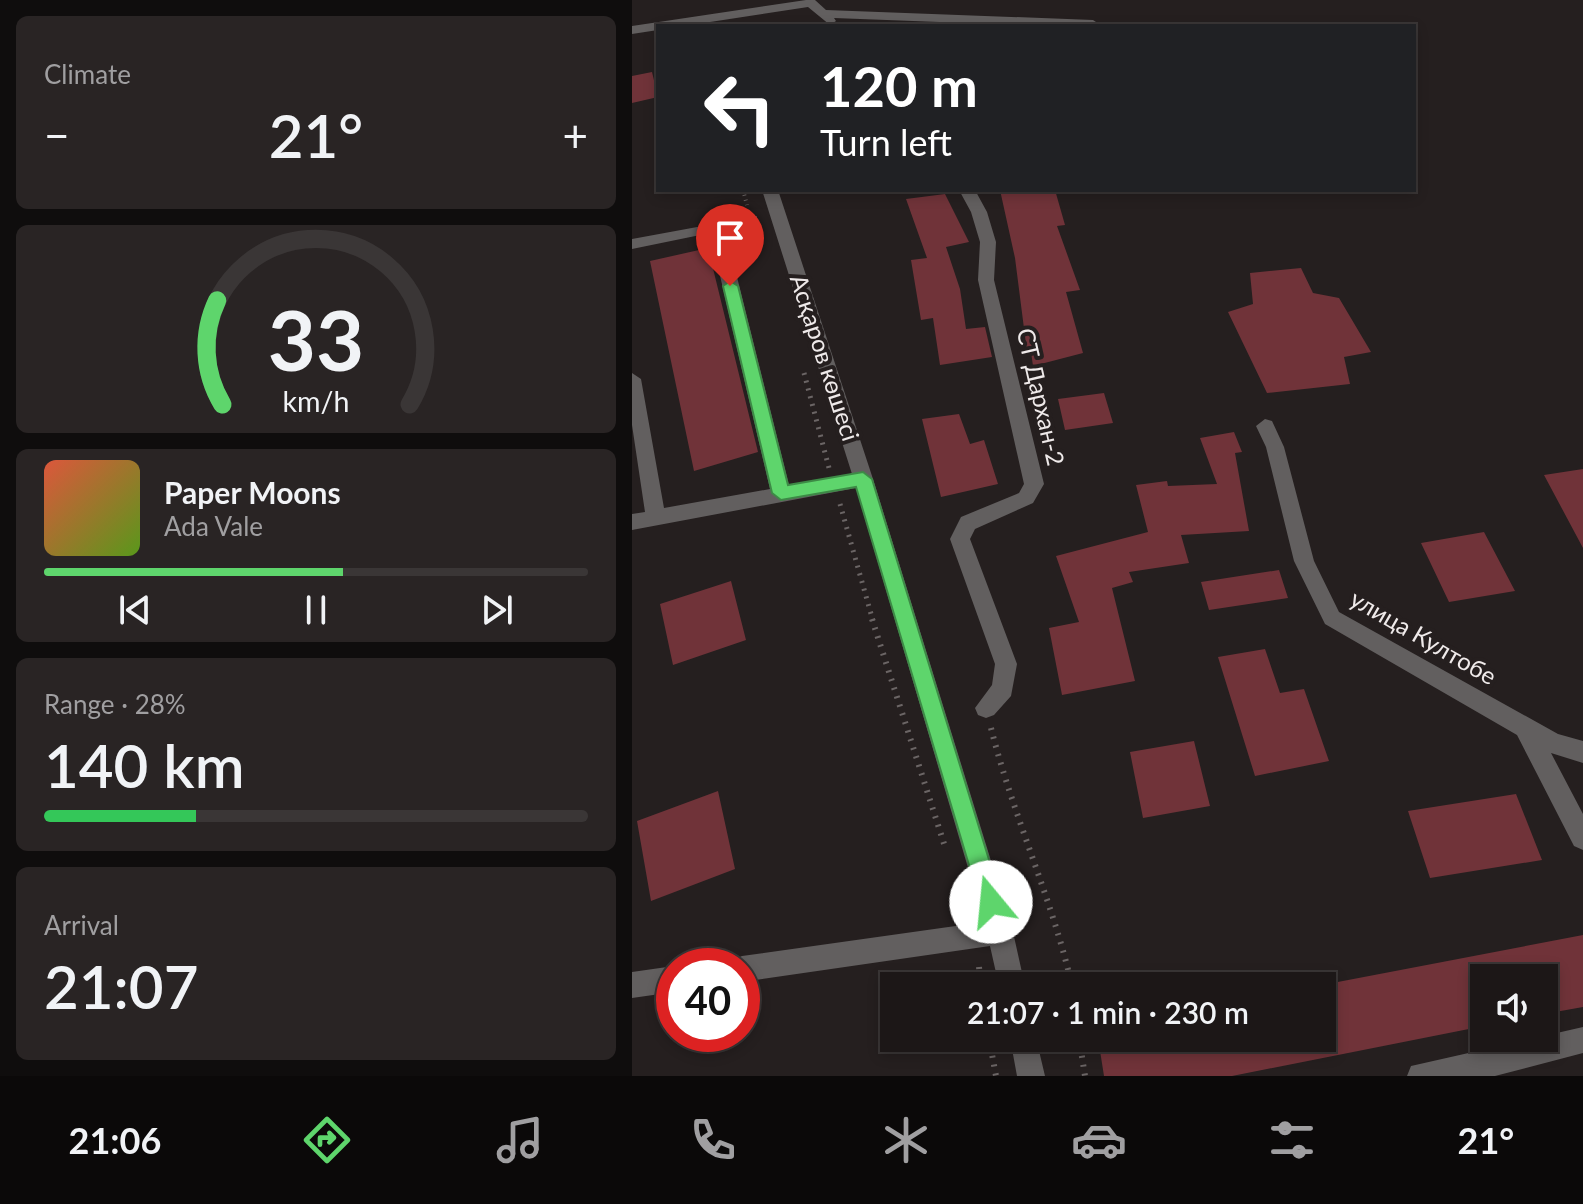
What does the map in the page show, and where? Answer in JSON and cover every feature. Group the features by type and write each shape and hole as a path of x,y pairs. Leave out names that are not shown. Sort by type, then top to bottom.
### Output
{"street":[{"path":"709,0 716,22"},
{"path":"695,24 811,3 833,24"},
{"path":"823,14 1093,24"},
{"path":"632,30 656,28"},
{"name":"Асқаров көшесі","path":"771,192 863,479 1000,932 1009,972"},
{"name":"СТ Дархан-2","path":"968,192 979,212 988,242 986,280 1034,484 1026,498 968,523 960,539 1006,664 1003,689 986,708"},
{"path":"632,244 751,219"},
{"path":"716,226 781,493"},
{"path":"632,379 656,518"},
{"name":"улица Култобе","path":"1265,426 1275,447 1304,561 1332,618 1553,743 1583,752"},
{"path":"632,522 863,479"},
{"path":"1524,725 1583,838"},
{"path":"760,966 1000,932"},
{"path":"632,985 656,982"},
{"path":"1421,1076 1473,1068 1583,1040"},
{"path":"1026,1052 1031,1076"}],"path":[{"path":"744,192 751,219"},
{"path":"801,359 833,485 950,862"},
{"path":"996,753 1038,865 1068,972"},
{"path":"992,1052 996,1076"},
{"path":"1081,1052 1085,1076"}],"building":[{"path":"652,72 656,97 632,103 632,76"},
{"path":"1000,192 1056,192 1065,225 1057,226 1080,290 1066,292 1083,353 1033,366 1031,352 1027,352 1015,258"},
{"path":"945,194 969,242 946,247 960,289 966,329 985,327 992,357 940,365 933,318 921,320 911,260 927,258 906,199"},
{"path":"708,248 758,452 694,471 650,261"},
{"path":"1301,268 1313,293 1339,298 1371,352 1344,357 1350,384 1267,393 1228,312 1253,304 1250,273"},
{"path":"1104,393 1113,423 1065,430 1058,399"},
{"path":"959,414 970,444 984,440 998,484 941,497 922,419"},
{"path":"1234,432 1242,452 1235,453 1249,531 1181,535 1189,563 1129,572 1133,582 1112,588 1135,681 1062,695 1049,628 1079,622 1056,556 1148,532 1136,485 1167,481 1168,486 1217,484 1200,438"},
{"path":"1583,469 1583,548 1544,475"},
{"path":"1484,532 1515,591 1449,602 1421,543"},
{"path":"1279,570 1288,598 1209,610 1201,582"},
{"path":"731,581 746,640 673,665 660,604"},
{"path":"1265,649 1280,693 1304,689 1329,761 1255,776 1218,657"},
{"path":"1194,741 1210,806 1143,818 1130,752"},
{"path":"718,791 735,869 651,901 637,821"},
{"path":"1516,794 1542,860 1430,878 1408,811"},
{"path":"1583,935 1583,1007 1558,1011 1558,964 1470,964 1470,1029 1232,1076 1104,1076 1100,1052 1336,1052 1336,982"}],"route":[{"path":"730,286 781,493 863,479 991,902"}]}
